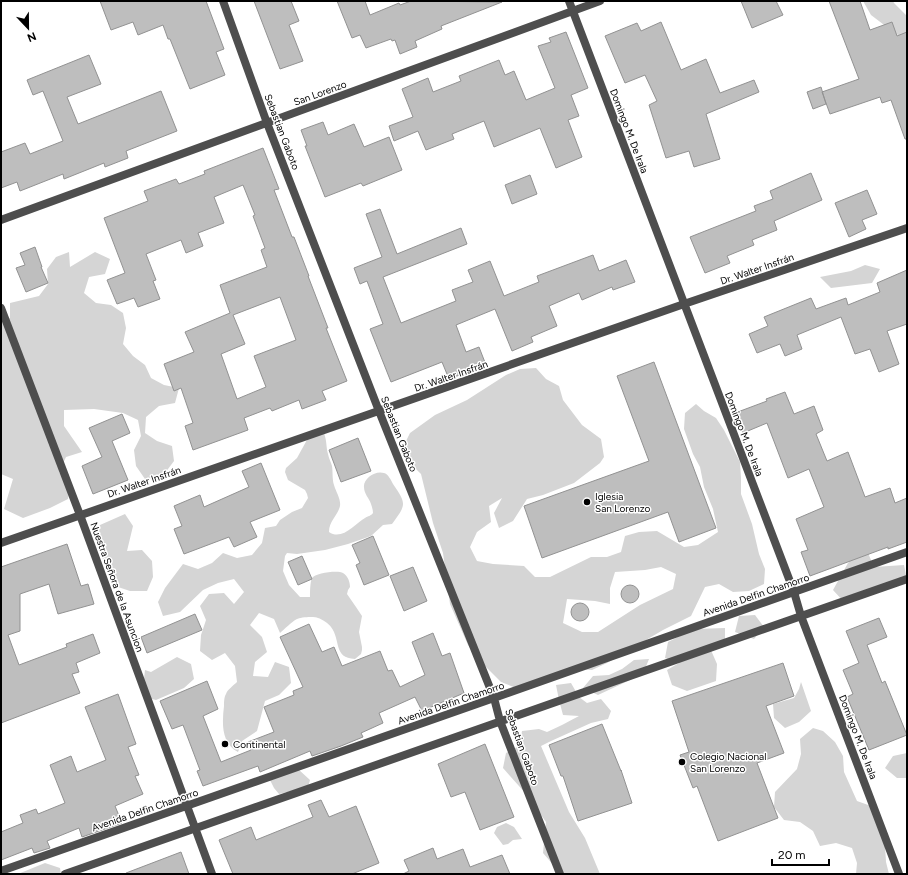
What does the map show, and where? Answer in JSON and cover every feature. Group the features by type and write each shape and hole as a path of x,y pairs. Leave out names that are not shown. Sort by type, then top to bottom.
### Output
{"street":[{"name":"Sebastian Gaboto","path":"222,1 267,123 379,411 494,698 500,721 560,874"},
{"name":"Domingo M. De Irala","path":"569,1 794,592 801,616 899,874"},
{"name":"San Lorenzo","path":"1,220 600,1"},
{"name":"Dr. Walter Insfrán","path":"1,543 684,304 907,228"},
{"name":"Nuestra Señora de la Asuncion","path":"1,308 80,515 212,874"},
{"name":"Avenida Delfin Chamorro","path":"1,871 907,552"},
{"path":"65,874 907,579"}],"shaded area":[{"path":"863,1 893,1 907,16 907,39 896,34 871,15"},
{"path":"69,252 70,267 95,252 110,259 105,274 89,277 84,293 96,303 111,305 123,313 126,328 123,344 133,356 145,365 151,378 164,385 179,388 175,403 159,406 146,417 145,433 157,441 172,446 174,461 162,477 145,479 136,466 134,450 141,436 138,420 123,413 94,409 64,410 64,426 82,452 66,457 59,472 70,483 68,499 50,508 23,518 4,509 13,479 1,474 1,322 10,318 10,303 39,296 48,284 47,269 56,257"},
{"path":"865,265 880,269 872,283 831,288 820,277 851,271"},
{"path":"536,368 546,379 559,386 563,400 582,425 601,439 604,457 600,463 574,483 543,495 527,499 513,521 499,528 494,513 502,498 489,506 491,522 477,532 470,547 477,561 493,564 524,566 535,577 550,577 591,557 607,557 621,552 625,536 639,532 657,531 684,547 698,545 718,532 713,509 704,487 700,467 693,454 684,429 685,413 696,404 716,418 724,430 740,462 741,494 752,524 759,554 765,569 764,584 749,591 733,592 719,584 705,587 691,616 592,670 576,669 516,688 501,682 478,659 468,645 450,604 443,553 433,523 421,474 409,462 403,447 410,433 435,415 467,400 506,375 520,369","holes":["661,567 676,574 673,589 640,605 598,632 582,632 563,623 567,599 595,601 610,604 610,588 615,572 645,570"]},
{"path":"324,433 328,456 332,466 333,483 340,503 339,509 330,525 329,532 339,534 348,531 373,513 365,492 364,484 365,481 373,474 381,472 389,477 403,500 402,508 392,524 383,525 371,536 325,550 297,554 287,553 285,556 283,571 289,585 300,597 310,597 311,582 314,576 327,572 340,572 346,576 350,587 347,594 362,616 359,632 362,650 361,654 355,659 348,658 343,655 338,648 336,637 329,624 316,617 299,618 280,633 274,619 259,613 250,625 262,637 267,652 255,662 253,676 268,677 275,662 289,667 291,683 279,695 265,701 257,731 242,741 238,752 228,743 223,726 225,697 228,691 237,682 235,666 225,653 212,660 200,651 201,635 206,620 200,606 209,594 224,593 234,604 244,592 234,579 218,583 203,590 180,612 163,616 158,602 165,588 183,564 198,569 212,563 223,553 237,558 252,555 262,543 265,528 276,526 280,520 292,512 302,508 308,498 307,494 305,490 288,480 285,472 286,468 297,458 308,438"},
{"path":"125,514 133,526 127,551 142,550 152,561 153,577 147,591 130,591 115,586 106,567 95,533 100,525"},
{"path":"859,553 868,553 874,567 904,565 907,580 844,602 833,590 848,563"},
{"path":"755,615 764,627 754,639 735,632 739,616"},
{"path":"725,628 725,644 710,648 717,664 716,681 687,691 672,685 667,670 679,663 665,658 668,642 694,629"},
{"path":"177,657 191,664 194,679 184,688 156,700 148,698 144,679 145,670 151,672"},
{"path":"649,659 643,674 598,695 583,688 593,676 609,675 622,669 634,660"},
{"path":"801,682 811,711 799,722 785,728 774,718 773,704 794,698"},
{"path":"571,683 579,697 587,703 601,699 611,711 608,719 591,723 541,746 569,812 585,838 600,874 561,874 543,853 546,822 527,795 503,768 506,753 519,746 522,731 539,729 547,732 579,716 563,715 559,700 556,685"},
{"path":"813,728 823,731 835,742 843,756 844,772 857,801 871,806 885,846 886,862 889,874 856,874 857,863 852,848 836,843 820,846 813,831 800,822 784,820 774,807 775,792 797,769 801,754 800,739"},
{"path":"907,753 907,778 897,778 885,768 893,756"},
{"path":"298,769 310,780 308,787 279,794 270,780"},
{"path":"506,823 514,827 522,839 513,840 508,844 503,845 494,833 497,827"},
{"path":"45,863 60,868 61,874 18,874"}],"building":[{"path":"100,1 206,1 224,49 216,52 225,75 190,89 163,25 138,35 133,22 111,30"},
{"path":"254,1 291,1 299,21 289,25 303,61 280,69"},
{"path":"337,1 365,1 370,15 399,3 400,5 411,1 502,2 441,26 442,29 415,41 417,47 400,54 395,40 392,41 391,39 366,48 360,35 352,38"},
{"path":"741,1 776,1 783,15 752,28"},
{"path":"829,1 860,1 870,30 892,22 897,36 907,32 907,139 905,139 891,100 882,103 880,97 830,114 822,92 859,79"},
{"path":"661,22 681,70 706,59 720,93 754,80 759,92 706,114 720,159 694,167 689,151 666,158 649,105 657,101 645,75 625,83 605,36 637,23 641,31"},
{"path":"566,32 588,88 571,95 579,116 568,120 582,157 556,168 540,128 494,147 484,121 452,134 454,139 426,150 418,131 394,141 389,126 413,117 402,89 428,78 433,92 461,81 459,76 499,60 505,75 514,71 526,100 555,88 538,46 551,42 549,38"},
{"path":"89,55 101,84 67,97 78,124 161,91 177,131 126,151 128,158 105,167 104,163 64,179 63,174 20,191 17,182 1,188 1,152 25,143 30,154 63,141 43,91 33,95 27,80"},
{"path":"821,87 826,104 813,109 807,92"},
{"path":"323,122 328,135 354,124 364,147 389,137 402,170 363,186 361,183 325,197 305,146 307,146 301,130"},
{"path":"263,148 279,189 274,190 309,276 328,328 326,328 347,381 322,391 326,400 302,409 299,400 272,411 270,408 244,418 248,430 193,450 185,426 193,423 181,388 174,391 164,364 194,352 185,332 230,313 220,285 267,267 261,250 265,248 253,216 255,215 243,185 214,197 224,223 198,233 203,246 186,253 181,240 146,254 156,280 153,281 160,299 138,307 134,298 117,304 107,280 125,273 104,218 148,201 144,191 176,179 179,184 205,174 204,171","holes":["280,297 296,340 254,356 266,387 237,399 221,354 245,344 233,315"]},
{"path":"811,173 822,200 774,221 777,230 752,240 754,245 727,256 730,263 705,273 690,237 756,211 754,206 773,199 770,191"},
{"path":"530,175 537,194 512,204 505,185"},
{"path":"867,190 877,214 862,220 866,229 849,237 835,203"},
{"path":"380,209 397,254 461,228 467,244 383,277 401,323 456,301 452,290 473,282 468,270 490,261 504,296 539,282 537,276 593,255 599,271 626,260 635,282 613,290 612,287 582,300 579,293 549,306 557,326 531,337 533,342 512,351 495,309 456,325 466,352 479,347 486,365 449,379 442,362 391,382 370,329 383,324 367,281 360,284 354,268 382,257 366,214"},
{"path":"35,247 48,283 26,292 16,268 25,265 20,253"},
{"path":"907,270 907,324 887,331 899,364 879,372 870,349 855,354 841,317 797,335 802,349 785,356 780,344 757,353 749,334 768,326 764,317 811,298 816,309 846,298 848,305 880,292 877,283"},
{"path":"654,362 716,528 679,542 668,512 542,558 524,506 649,461 617,376"},
{"path":"785,392 794,414 814,406 823,430 816,434 827,461 848,452 865,497 890,488 895,503 907,498 907,542 888,549 888,547 810,576 801,552 808,550 796,519 824,507 809,469 788,478 767,423 743,433 735,413 767,401 766,399"},
{"path":"122,414 130,433 112,441 128,480 93,494 82,466 102,457 89,428"},
{"path":"358,438 371,471 341,482 329,450"},
{"path":"261,463 280,510 250,522 257,537 234,547 229,537 184,554 174,529 182,526 174,506 200,495 204,507 249,487 242,471"},
{"path":"373,536 389,575 364,585 356,565 360,563 352,545"},
{"path":"67,544 81,586 88,584 94,604 58,614 49,584 20,594 20,631 8,635 19,665 67,647 66,644 93,634 100,653 76,663 79,672 72,674 80,693 1,723 1,567"},
{"path":"302,556 312,579 298,585 288,562"},
{"path":"413,567 427,601 404,611 390,576"},
{"path":"630,585 636,588 639,594 636,600 630,603 624,600 621,594 624,588"},
{"path":"576,603 584,603 589,608 587,619 584,621 576,621 571,616 571,608"},
{"path":"195,614 202,630 147,653 141,637"},
{"path":"879,618 887,637 867,645 882,683 885,681 907,735 869,750 847,697 853,694 843,670 859,663 846,631"},
{"path":"309,624 322,652 334,647 342,666 380,651 388,671 392,670 400,687 425,675 412,642 433,633 442,656 450,653 464,693 422,711 415,697 379,713 383,723 361,733 363,737 312,756 310,751 260,772 258,766 203,786 197,771 200,770 183,725 172,729 160,701 207,681 218,709 203,716 221,762 251,750 248,742 274,732 264,707 294,695 293,691 303,687 280,637"},
{"path":"783,663 794,696 766,706 784,753 757,763 778,818 718,841 697,786 693,788 680,755 689,752 672,701"},
{"path":"118,694 136,744 128,747 139,775 135,776 143,794 115,806 122,823 82,837 79,828 47,841 50,848 34,853 32,848 1,860 1,832 23,823 20,815 36,809 38,814 65,803 50,765 71,756 77,772 106,760 85,707"},
{"path":"602,724 621,770 632,803 578,821 563,776 561,776 549,745"},
{"path":"485,744 514,817 480,830 465,792 451,797 438,764"},
{"path":"321,800 329,817 356,806 379,863 352,874 233,874 219,840 251,827 256,840 313,817 308,805"},
{"path":"433,848 437,859 463,849 470,867 502,855 510,874 403,874 409,871 404,860"},
{"path":"181,852 189,874 126,874 126,873"}],"place":[{"name":"Iglesia San Lorenzo","path":"587,502"},
{"name":"Continental","path":"225,744"},
{"name":"Colegio Nacional San Lorenzo","path":"682,762"}]}
